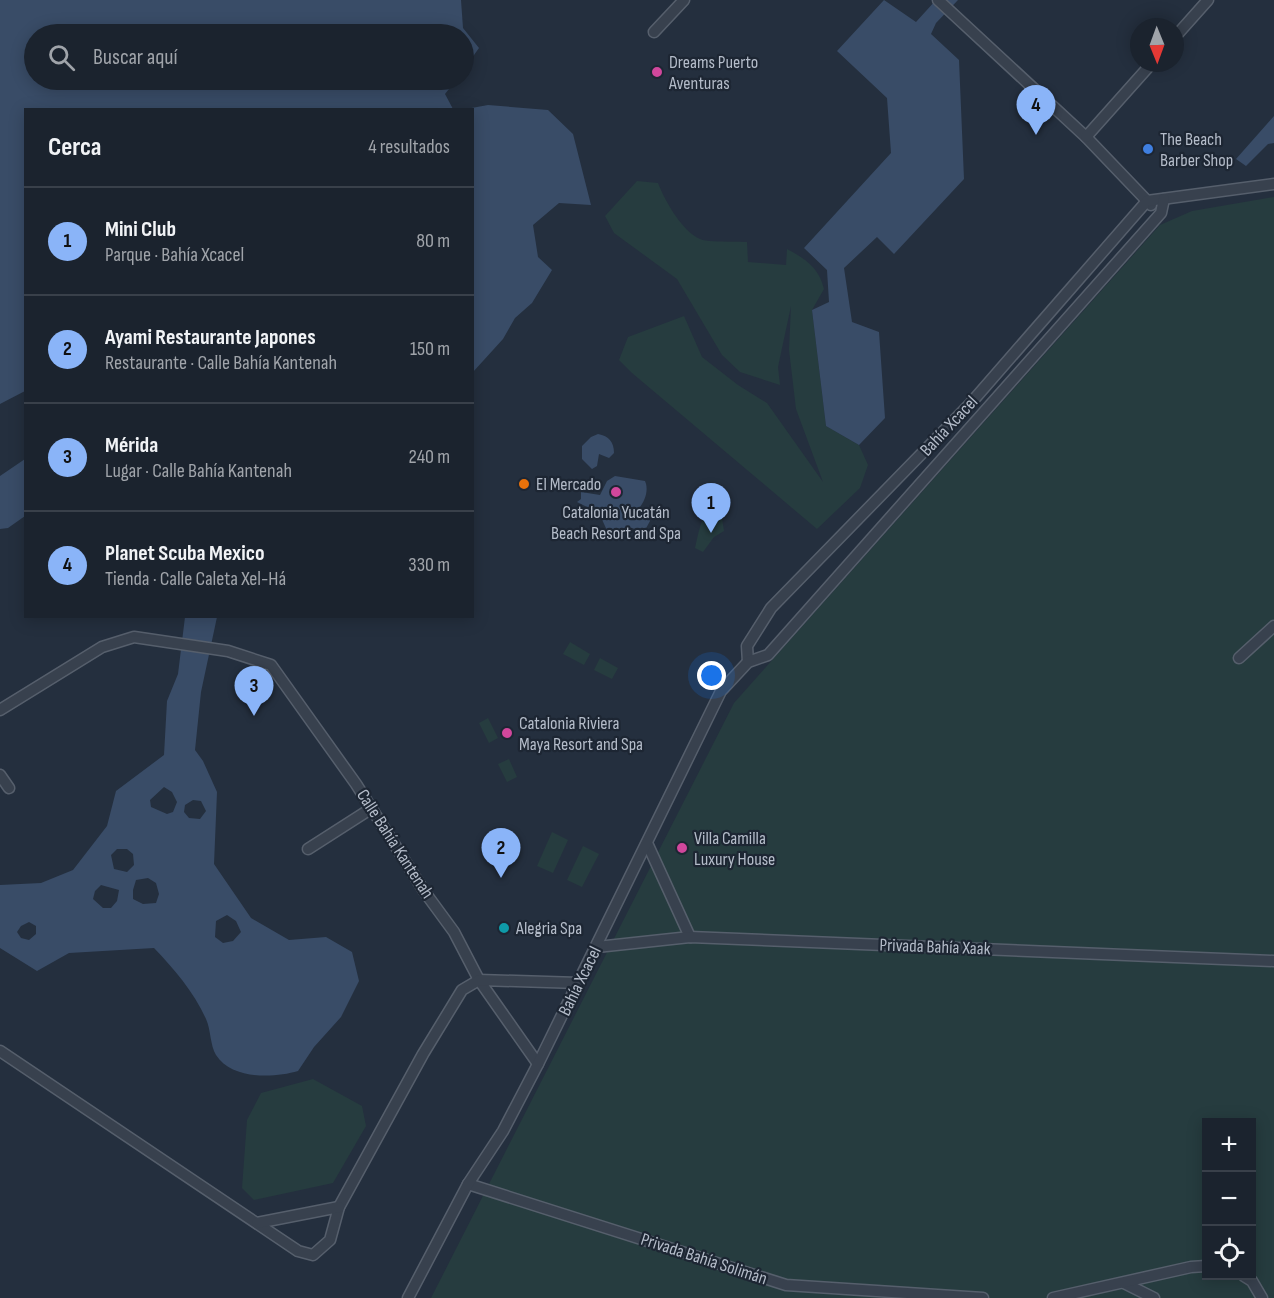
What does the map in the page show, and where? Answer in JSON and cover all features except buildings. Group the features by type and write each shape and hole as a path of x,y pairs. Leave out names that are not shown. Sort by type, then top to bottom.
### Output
{"street":[{"path":"654,32 684,0"},
{"path":"938,0 1086,137 1161,213"},
{"path":"1184,27 1208,0"},
{"path":"1086,137 1144,72"},
{"path":"1147,201 1274,184"},
{"name":"Bahía Xcacel","path":"408,1298 468,1184 503,1131 538,1064 721,691 748,662 768,655 1161,213 1164,199"},
{"name":"Bahía Xcacel","path":"748,662 747,645 771,608 970,404 1147,201"},
{"path":"1239,658 1274,626"},
{"name":"Calle Bahía Kantenah","path":"0,710 102,647 134,637 228,651 271,665 285,681 372,808 424,891 454,932 479,980 538,1064"},
{"path":"0,775 9,788"},
{"path":"308,849 372,808"},
{"path":"647,843 690,937"},
{"name":"Privada Bahía Xaak","path":"597,947 690,937 1274,961"},
{"path":"0,1051 298,1251 313,1255 330,1240 339,1207 379,1138 423,1054 462,990 479,980 579,983"},
{"name":"Privada Bahía Solimán","path":"468,1184 786,1285 983,1298"},
{"path":"257,1224 339,1207"},
{"path":"1053,1298 1202,1266"},
{"path":"1251,1280 1262,1298"},
{"path":"1124,1283 1154,1298"}],"green space":[{"path":"637,181 658,183 681,223 700,239 747,242 748,262 786,265 787,249 806,261 819,275 824,289 812,310 826,426 859,445 868,465 860,488 817,529 619,360 628,337 684,316 702,357 738,385 767,403 823,482 796,409 789,350 791,306 778,367 780,385 740,372 722,355 677,279 614,233 605,216"},
{"path":"1274,197 1274,1298 431,1298 734,703 1160,225 1192,211"},
{"path":"707,512 722,518 724,531 714,537 703,552 695,548 701,524"},
{"path":"570,642 590,654 584,665 563,654"},
{"path":"600,658 618,668 612,679 594,670"},
{"path":"488,718 498,738 489,743 479,723"},
{"path":"509,759 517,777 507,782 498,764"},
{"path":"552,832 568,840 553,873 537,866"},
{"path":"583,846 599,854 582,887 567,880"},
{"path":"313,1079 362,1106 366,1126 333,1183 254,1200 242,1188 247,1120 261,1093"}],"water":[{"path":"0,0 461,0 463,24 24,24 24,90 448,90 445,94 452,108 24,108 24,392 0,404"},
{"path":"884,0 916,22 936,0 958,0 936,23 931,34 959,60 964,179 894,254 877,237 844,268 852,322 879,332 885,418 859,445 826,426 812,310 829,302 827,270 804,248 891,153 887,98 837,51"},
{"path":"474,42 479,48 474,55"},
{"path":"488,105 548,110 573,134 591,205 559,203 533,225 538,257 552,270 532,303 515,318 503,339 474,371 474,108 472,108"},
{"path":"1274,116 1274,143 1268,144 1246,166 1236,159"},
{"path":"598,434 610,440 614,453 609,458 599,454 597,466 592,469 582,459 582,446"},
{"path":"24,460 24,517 8,528 0,529 0,476"},
{"path":"615,476 645,481 646,495 639,508 650,521 644,532 629,527 626,535 618,541 610,537 599,513 577,502 581,499 581,492 600,495 607,481"},
{"path":"185,618 217,618 201,692 195,750 203,761 217,792 214,864 251,918 289,940 326,937 352,952 359,981 341,1017 314,1047 298,1071 266,1076 254,1075 232,1069 223,1063 214,1051 208,1023 196,999 154,948 69,953 37,971 0,948 0,885 41,883 73,870 107,826 116,791 164,755 167,701 178,674","holes":["164,787 172,792 177,802 173,812 167,814 151,807 150,800","193,800 201,801 206,811 200,819 189,818 184,812 185,805","117,849 127,849 133,854 134,865 127,872 114,869 111,855","148,878 156,883 159,894 156,903 143,904 133,899 136,880","101,885 119,890 117,901 111,908 103,908 93,899 95,891","227,915 236,921 241,932 233,941 223,943 215,937 216,921","29,922 36,926 36,934 29,940 21,938 17,932 21,926"]}],"place":[{"name":"Dreams Puerto Aventuras","path":"657,72"},
{"name":"Planet Scuba Mexico","path":"1036,135"},
{"name":"The Beach Barber Shop","path":"1148,149"},
{"name":"El Mercado","path":"524,484"},
{"name":"Catalonia Yucatán Beach Resort and Spa","path":"616,492"},
{"name":"Mini Club","path":"711,533"},
{"name":"Mérida","path":"254,716"},
{"name":"Catalonia Riviera Maya Resort and Spa","path":"507,733"},
{"name":"Villa Camilla Luxury House","path":"682,848"},
{"name":"Ayami Restaurante Japones","path":"501,878"},
{"name":"Alegria Spa","path":"504,928"}]}
